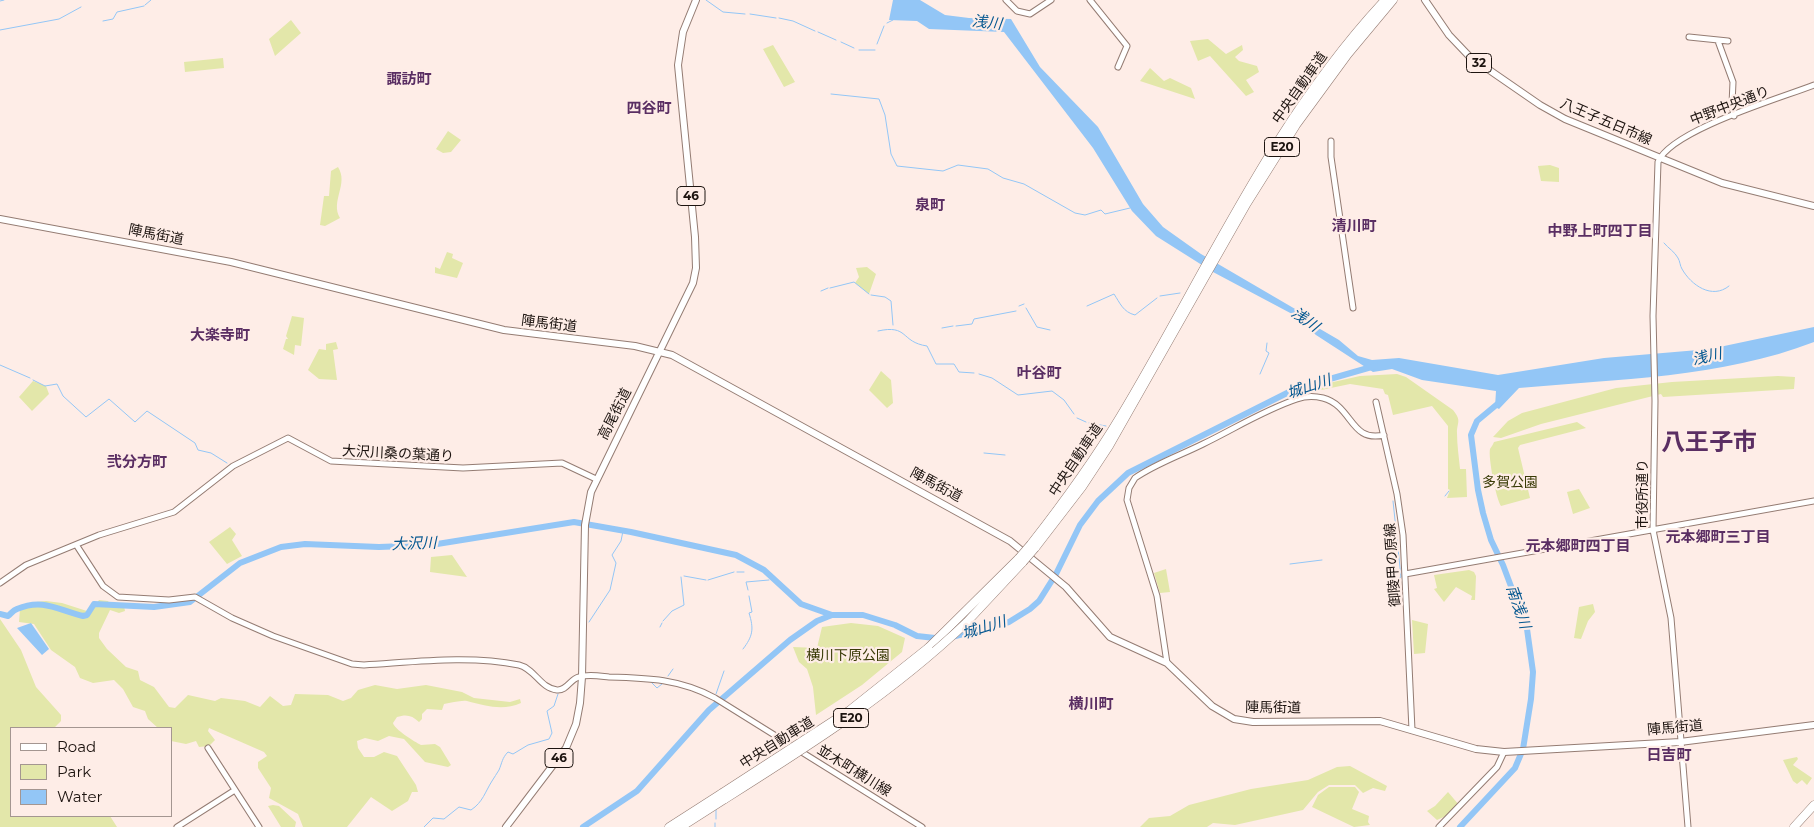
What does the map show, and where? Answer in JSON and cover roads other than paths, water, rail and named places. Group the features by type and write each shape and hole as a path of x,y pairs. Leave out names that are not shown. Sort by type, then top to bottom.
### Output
{"highway":[{"name":"中央自動車道","path":"669,827 854,716 909,674 966,623 1021,560 1082,487 1140,388 1237,208 1290,121 1342,50 1385,0"},
{"name":"中央自動車道","path":"1186,305 1296,125 1348,54 1393,0"},
{"name":"中央自動車道","path":"1033,546 1140,388"},
{"name":"中央自動車道","path":"681,827 723,796 850,710 928,648 1021,560"},
{"path":"1794,827 1814,805"}],"main road":[{"name":"高尾街道","path":"506,827 560,757 572,737 579,712 582,677 585,522 596,479 690,292 695,274 695,237 678,65 683,32 696,0"},
{"name":"八王子五日市線","path":"1425,0 1462,50 1540,105 1578,125 1731,186 1814,206"},
{"name":"陣馬街道","path":"0,219 231,262 504,330 630,345 672,355 998,533 1057,579 1110,637 1167,663 1212,706 1240,721 1373,720 1476,749 1506,751 1680,742 1814,725"}],"street":[{"path":"1006,0 1017,11 1030,14 1051,0"},
{"path":"1090,0 1127,46 1118,67"},
{"path":"1689,37 1728,41"},
{"path":"1718,41 1733,82 1732,104 1734,116"},
{"name":"中野中央通り","path":"1660,158 1666,150 1686,135 1814,85"},
{"path":"1331,142 1331,157 1353,308"},
{"name":"市役所通り","path":"1660,158 1653,318 1655,402 1653,530 1670,618 1688,827"},
{"path":"1167,663 1155,589 1128,504 1128,492 1135,478 1288,402 1307,397 1322,398 1338,406 1359,432 1365,436 1384,435"},
{"name":"御陵甲の原線","path":"1376,402 1399,504 1405,574 1412,730"},
{"name":"大沢川桑の葉通り","path":"0,583 26,565 77,546 107,532 174,512 200,494 233,466 288,438 331,461 462,468 562,463 596,479"},
{"path":"1405,574 1814,501"},
{"path":"77,546 103,586 118,597 169,600 193,596 232,618 273,636 352,664 462,660 518,665 528,669 544,685 558,690 565,688 574,679 582,677"},
{"name":"並木町横川線","path":"582,677 640,676 668,680 692,687 723,703 922,827"},
{"path":"208,748 259,827"},
{"path":"1439,827 1497,767 1506,751"},
{"path":"177,827 235,790"}],"water":[{"name":"浅川","path":"893,0 920,0 945,15 969,18 1011,19 1040,67 1098,127 1143,204 1163,227 1201,254 1302,313 1315,326 1339,340 1358,356 1372,360 1399,358 1498,375 1604,358 1710,349 1814,327 1814,342 1779,354 1706,370 1631,379 1519,388 1499,409 1495,407 1496,391 1422,380 1392,369 1373,372 1316,335 1294,315 1213,272 1156,236 1132,211 1093,148 1004,32 929,29 917,21 889,20"},
{"path":"31,623 49,649 42,655 17,628"}],"waterway":[{"path":"0,1 4,0"},
{"path":"145,5 151,0"},
{"path":"706,0 723,12 745,14"},
{"path":"103,21 113,19 117,12 144,6"},
{"path":"0,30 59,19 81,7"},
{"path":"750,14 776,18"},
{"path":"779,18 793,21 815,31"},
{"path":"887,23 893,20"},
{"path":"877,44 884,26"},
{"path":"818,32 836,40"},
{"path":"841,42 854,48"},
{"path":"859,50 875,50"},
{"path":"831,94 879,99 885,115 891,154 897,166 943,171 958,165 988,169 1003,178 1024,184 1075,213 1085,215 1101,210 1105,214 1130,208"},
{"path":"1664,243 1677,256 1681,268 1686,275 1702,289 1716,292 1729,286"},
{"path":"830,288 854,282 869,294"},
{"path":"821,291 828,288"},
{"path":"1160,296 1180,293"},
{"path":"1087,306 1114,294 1120,304 1131,314 1135,315 1157,298"},
{"path":"871,295 885,297 891,301 893,325"},
{"path":"1019,306 1024,304"},
{"path":"1026,308 1037,327 1050,330"},
{"path":"956,326 972,324 974,319 1016,311"},
{"path":"942,328 953,326"},
{"path":"878,331 888,329 900,332 912,341 927,346 936,364 954,364 959,372 974,373"},
{"path":"1260,374 1269,353 1266,351 1267,343"},
{"path":"0,365 30,378"},
{"name":"城山川","path":"583,827 637,791 709,710 790,640 817,621 832,615 863,615 895,625 917,636 944,639 1009,622 1039,601 1056,574 1080,525 1098,501 1128,473 1295,389 1375,366"},
{"path":"979,374 992,378 1018,395 1052,391 1064,400 1074,414"},
{"path":"33,380 45,386 57,384 63,396 86,417 109,399 135,422 147,411 195,443 198,450 211,453 227,463"},
{"name":"南浅川","path":"1460,827 1515,768 1523,749 1531,699 1533,672 1527,629 1503,565 1491,540 1483,513 1471,435 1477,421 1501,401"},
{"path":"1077,418 1086,422"},
{"path":"1089,423 1106,426"},
{"path":"984,453 1005,455"},
{"path":"1445,496 1449,491"},
{"path":"1393,501 1401,577 1396,580"},
{"name":"大沢川","path":"0,614 8,616 26,606 43,605 83,616 87,615 94,604 154,607 190,602 240,563 281,547 305,544 379,547 431,545 574,522 631,532 736,555 764,570 801,604 832,615"},
{"path":"589,622 610,590 616,563 612,555 621,541 623,531"},
{"path":"1290,564 1322,560"},
{"path":"708,580 734,572"},
{"path":"737,572 744,572"},
{"path":"684,576 706,580"},
{"path":"663,621 672,611 684,605 681,577"},
{"path":"748,590 746,582 769,580"},
{"path":"743,649 752,632 749,613 752,612 749,596"},
{"path":"660,627 662,623"},
{"path":"668,676 673,669"},
{"path":"716,694 724,671"},
{"path":"651,682 657,688 662,684"},
{"path":"424,827 433,818 444,819 459,807 471,810 483,797 508,752 513,754 528,745 549,739 552,733 547,711 554,706 558,694"},
{"path":"716,810 716,819"}],"district":[{"name":"諏訪町","path":"409,80"},
{"name":"四谷町","path":"649,109"},
{"name":"泉町","path":"930,206"},
{"name":"清川町","path":"1354,227"},
{"name":"中野上町四丁目","path":"1600,232"},
{"name":"大楽寺町","path":"220,336"},
{"name":"叶谷町","path":"1039,374"},
{"name":"八王子市","path":"1709,443"},
{"name":"弐分方町","path":"137,463"},
{"name":"元本郷町三丁目","path":"1718,538"},
{"name":"元本郷町四丁目","path":"1578,547"},
{"name":"横川町","path":"1091,705"},
{"name":"日吉町","path":"1669,756"}],"park label":[{"name":"多賀公園","path":"1510,483"},
{"name":"横川下原公園","path":"848,656"}]}
